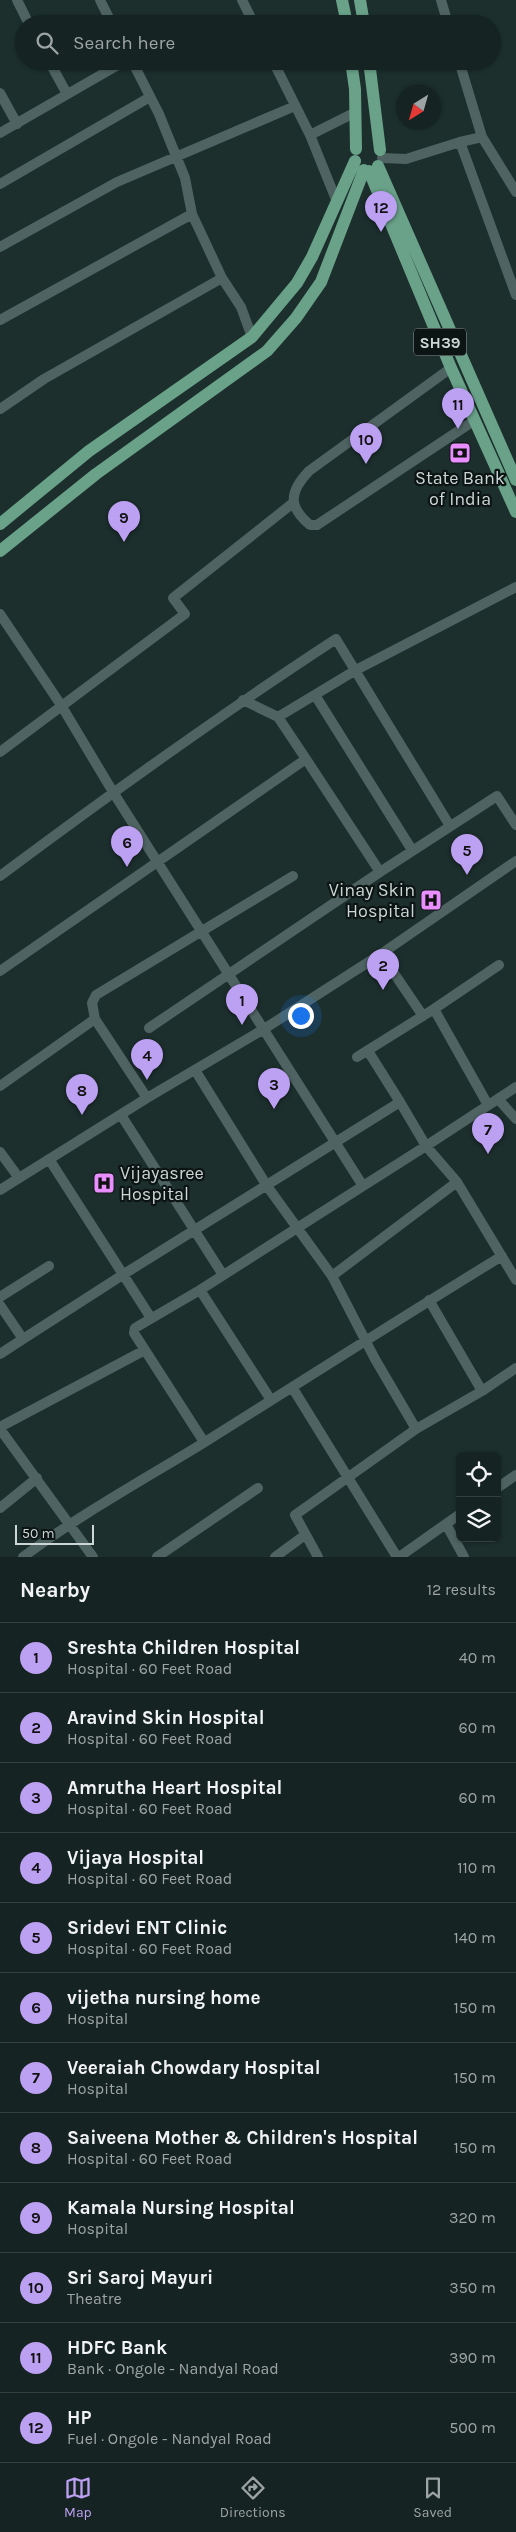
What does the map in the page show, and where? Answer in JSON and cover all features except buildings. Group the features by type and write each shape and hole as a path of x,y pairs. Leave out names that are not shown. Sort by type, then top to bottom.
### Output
{"main road":[{"path":"342,0 345,15"},
{"path":"360,0 362,15"},
{"path":"353,70 356,112 369,161"},
{"path":"0,551 96,474 266,351 296,318 321,282 369,161 369,70"},
{"path":"2,518 90,451 252,337 297,283 312,257 337,202 369,161"},
{"name":"SH39","path":"369,161 451,368 516,512"},
{"name":"SH39","path":"369,161 516,480"}],"street":[{"path":"17,0 24,15"},
{"path":"242,0 250,15"},
{"path":"441,0 445,15"},
{"path":"102,1 108,15"},
{"path":"54,70 66,94"},
{"path":"0,133 109,70"},
{"path":"136,70 185,178 192,214 222,278 240,307 252,337"},
{"path":"277,70 310,135 337,202"},
{"path":"462,70 482,137 516,192"},
{"path":"0,93 16,124"},
{"path":"0,184 150,97"},
{"path":"0,247 117,182 295,106"},
{"path":"310,135 356,112"},
{"path":"369,161 406,159 482,137"},
{"path":"460,142 516,295"},
{"path":"0,320 192,214"},
{"path":"0,409 44,380 222,278"},
{"path":"451,368 309,471 294,491 293,504 305,521 310,525 317,525 475,420"},
{"path":"0,752 185,614 173,598 293,504"},
{"path":"278,717 356,670 516,586"},
{"path":"0,614 61,705 157,863 363,1186"},
{"path":"0,876 242,700 336,639 450,826"},
{"path":"315,695 412,850"},
{"path":"242,700 278,717 380,872"},
{"path":"1,968 157,863 306,759"},
{"path":"149,1028 412,850 497,796 516,826"},
{"path":"0,1190 147,1098 264,1029 381,954 516,861"},
{"path":"147,1098 95,1019 92,1003 96,995 200,930 293,876"},
{"path":"381,954 423,1016"},
{"path":"357,1057 434,1009 499,965"},
{"path":"434,1009 488,1105"},
{"path":"0,1086 95,1019"},
{"path":"368,1050 426,1146 457,1182 516,1280"},
{"path":"195,1070 266,1186 332,1276 416,1429"},
{"path":"204,1442 134,1333 135,1328 200,1290 516,1087"},
{"path":"498,1099 516,1119"},
{"path":"0,1354 124,1274 400,1102"},
{"path":"121,1115 223,1275"},
{"path":"0,1152 19,1178"},
{"path":"49,1160 151,1318"},
{"path":"332,1276 457,1182"},
{"path":"23,1557 68,1524 204,1442 365,1339 502,1256"},
{"path":"0,1297 49,1266"},
{"path":"200,1290 271,1400"},
{"path":"430,1300 482,1391"},
{"path":"0,1305 23,1339"},
{"path":"93,1557 0,1428 145,1350"},
{"path":"318,1557 295,1515 416,1429 482,1391 516,1368"},
{"path":"292,1387 398,1557 456,1517"},
{"path":"501,1485 516,1475"},
{"path":"0,1508 37,1478"},
{"path":"157,1557 258,1488"},
{"path":"446,1524 464,1557"},
{"path":"275,1557 305,1536"}],"place":[{"name":"HP","path":"381,232"},
{"name":"HDFC Bank","path":"458,429"},
{"name":"State Bank of India","path":"460,453"},
{"name":"Sri Saroj Mayuri","path":"366,464"},
{"name":"Kamala Nursing Hospital","path":"124,542"},
{"name":"vijetha nursing home","path":"127,867"},
{"name":"Sridevi ENT Clinic","path":"467,875"},
{"name":"Vinay Skin Hospital","path":"431,900"},
{"name":"Aravind Skin Hospital","path":"383,990"},
{"name":"Sreshta Children Hospital","path":"242,1025"},
{"name":"Vijaya Hospital","path":"147,1080"},
{"name":"Amrutha Heart Hospital","path":"274,1109"},
{"name":"Saiveena Mother & Children's Hospital","path":"82,1115"},
{"name":"Veeraiah Chowdary Hospital","path":"488,1154"},
{"name":"Vijayasree Hospital","path":"104,1183"}]}
